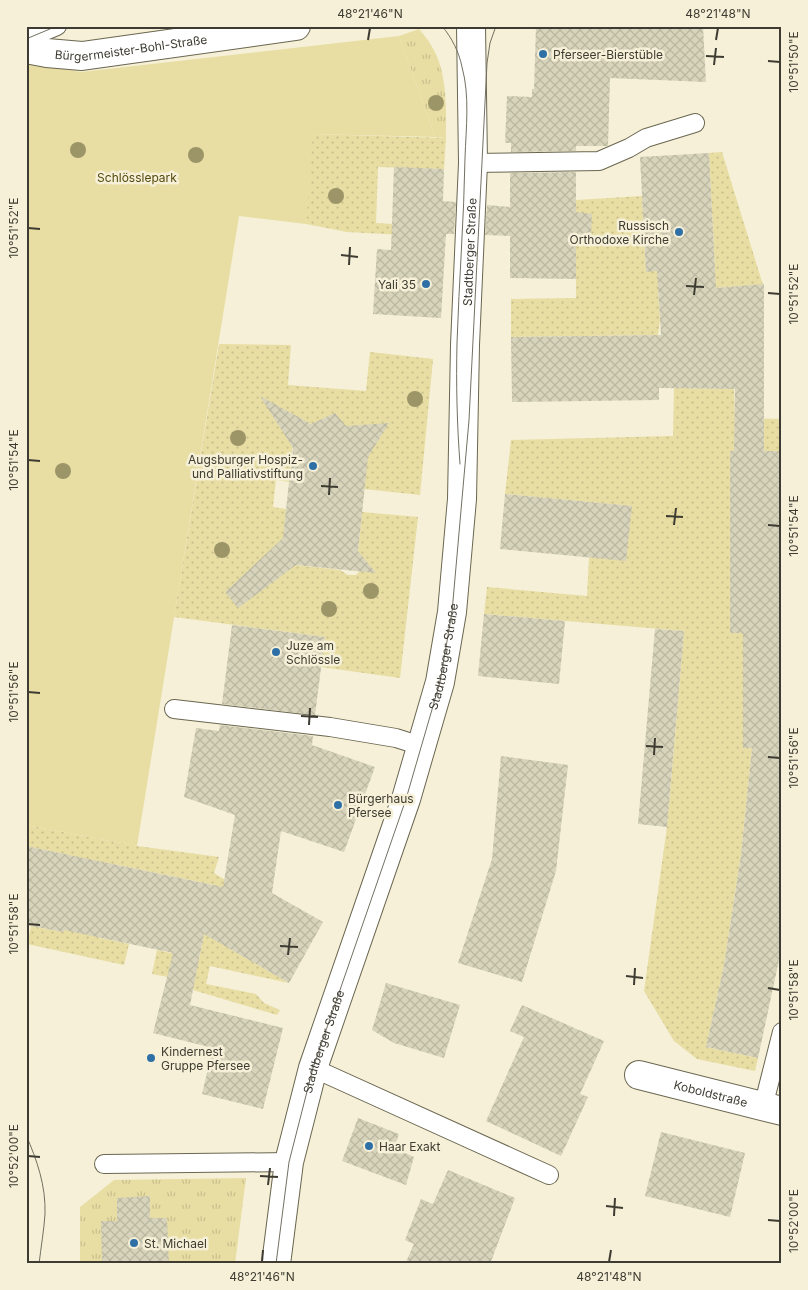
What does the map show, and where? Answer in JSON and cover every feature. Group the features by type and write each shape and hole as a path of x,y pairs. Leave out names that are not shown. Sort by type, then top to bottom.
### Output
{"street":[{"name":"Bürgermeister-Bohl-Straße","path":"26,49 82,56 296,26"},
{"name":"Stadtberger Straße","path":"276,1264 289,1162 312,1068 406,799 440,682 452,612 462,499 465,345 473,163 471,26"},
{"name":"Koboldstraße","path":"639,1075 772,1109"}],"lane":[{"path":"26,39 57,26"},
{"path":"473,163 599,161 646,138 695,123"},
{"path":"174,709 330,727 396,738 421,746"},
{"path":"772,1109 782,1032"},
{"path":"312,1068 549,1175"},
{"path":"104,1164 289,1162"}],"green space":[{"path":"419,29 430,43 441,67 445,90 446,138 435,137 399,36"},
{"name":"Schlösslepark","path":"399,36 435,137 314,134 306,224 239,216 137,846 26,825 26,62 81,72"},
{"path":"313,134 446,138 444,169 378,167 376,223 442,227 442,237 347,232 306,224"},
{"path":"722,152 763,285 658,291 660,320 658,335 511,337 511,299 576,298 576,200 642,196 646,271 715,268 709,153"},
{"path":"219,344 291,345 288,385 366,391 370,352 433,359 420,495 364,489 352,435 333,416 324,418 319,425 307,423 301,418 297,418 284,431 287,439 293,443 289,482 276,480 273,507 286,509 295,565 340,570 348,575 356,575 362,569 358,552 362,512 418,517 400,678 321,667 325,637 174,617"},
{"path":"674,388 734,389 735,418 782,419 782,451 730,451 730,632 743,633 752,748 741,855 724,965 706,1047 758,1058 755,1071 697,1059 674,1041 644,991 667,827 684,631 484,614 487,587 587,596 589,557 626,560 631,506 505,494 511,440 673,436"},
{"path":"26,825 137,846 219,857 214,873 255,898 227,947 289,983 210,966 206,984 256,994 264,1003 280,1010 277,1015 193,990 194,982 152,974 157,950 199,959 214,885 113,864 97,937 129,944 124,965 27,944 31,926 63,932 78,857 26,846"},
{"path":"246,1178 235,1264 80,1264 80,1207 114,1180"}],"building":[{"path":"536,26 703,26 706,82 610,78 608,146 576,146 576,151 511,152 511,143 505,143 507,96 532,97 532,89 534,89"},
{"path":"709,153 716,288 764,284 764,451 782,451 782,946 758,1058 706,1047 724,965 741,855 752,748 743,748 743,633 730,633 730,451 734,451 735,389 659,388 659,400 512,402 511,337 661,335 657,271 646,272 640,157"},
{"path":"394,167 444,169 443,201 456,202 454,234 446,234 441,318 373,314 377,249 391,250"},
{"path":"576,172 576,212 592,214 591,237 576,237 576,279 510,278 510,236 485,235 487,205 510,207 510,173"},
{"path":"260,396 311,424 335,413 346,426 389,423 368,457 358,551 376,573 296,565 238,608 225,592 283,538 293,448"},
{"path":"505,494 632,506 626,561 500,549"},
{"path":"484,614 565,621 559,684 478,676"},
{"name":"Juze am Schlössle","path":"232,625 325,637 315,715 222,704"},
{"path":"655,629 684,631 667,827 638,824"},
{"path":"220,725 313,736 312,745 375,767 344,852 281,831 272,893 323,922 289,983 204,934 190,1005 283,1028 263,1109 202,1094 213,1048 153,1033 173,953 64,930 63,932 26,925 26,846 223,887 235,815 184,797 196,728 219,731"},
{"path":"501,756 568,765 556,871 522,982 458,963 492,859"},
{"path":"386,983 460,1005 444,1058 394,1043 372,1030"},
{"path":"522,1005 604,1041 580,1094 588,1097 561,1156 486,1121 524,1037 510,1031"},
{"path":"358,1118 399,1134 394,1148 414,1157 406,1185 342,1161"},
{"path":"661,1132 745,1153 730,1217 645,1196"},
{"path":"448,1170 515,1198 490,1264 405,1264 414,1244 405,1240 421,1199 433,1204"},
{"name":"St. Michael","path":"150,1196 150,1218 167,1218 169,1264 102,1264 101,1221 117,1221 117,1198"}],"tram line":[{"path":"26,39 57,26"},
{"path":"442,26 452,40 459,56 467,101 457,343 457,404 460,464"},
{"path":"276,1264 289,1162 313,1068 406,799 440,682 452,612 469,420 487,63 490,43 496,26"},
{"path":"26,1135 37,1164 44,1193 45,1214 39,1264"}],"place":[{"name":"Pferseer-Bierstüble","path":"543,54"},
{"name":"Russisch Orthodoxe Kirche","path":"679,232"},
{"name":"Yali 35","path":"426,284"},
{"name":"Augsburger Hospiz- und Palliativstiftung","path":"313,466"},
{"name":"Juze am Schlössle","path":"276,652"},
{"name":"Bürgerhaus Pfersee","path":"338,805"},
{"name":"Kindernest Gruppe Pfersee","path":"151,1058"},
{"name":"Haar Exakt","path":"369,1146"},
{"name":"St. Michael","path":"134,1243"}]}
